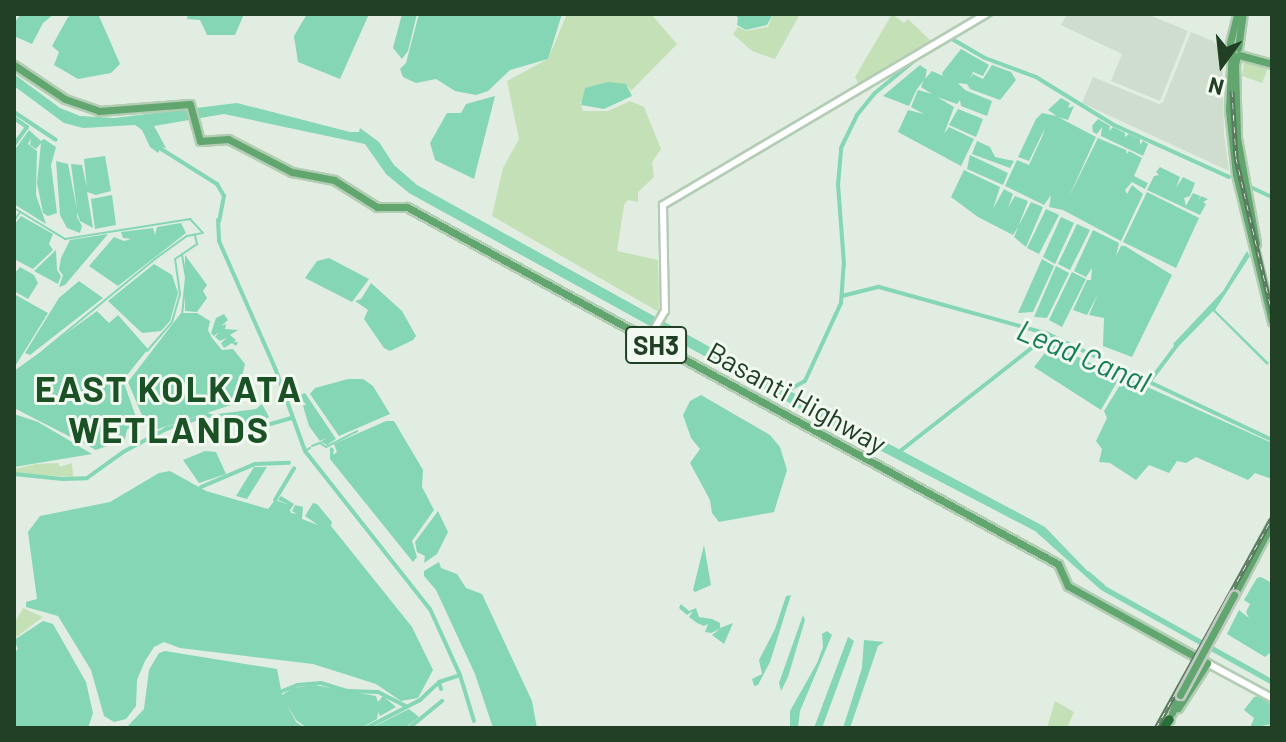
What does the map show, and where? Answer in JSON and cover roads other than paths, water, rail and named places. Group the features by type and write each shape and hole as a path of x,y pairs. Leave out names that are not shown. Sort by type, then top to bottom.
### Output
{"main road":[{"path":"648,340 661,319 665,296 661,231 663,205 984,14"},
{"path":"1240,14 1230,128 1252,237 1272,312"},
{"path":"1236,52 1272,63"},
{"path":"1236,52 1272,63"},
{"path":"1236,52 1242,160 1254,255 1272,322"},
{"path":"1235,67 1250,56"},
{"name":"Basanti Highway","path":"14,65 69,101 99,111 186,104 193,108 194,127 200,141 225,139 297,173 334,180 380,208 407,207 1058,564 1068,586 1198,658"},
{"path":"1168,721 1272,523"},
{"path":"1235,596 1272,530"},
{"path":"1168,721 1198,658"},
{"name":"SH3","path":"1198,658 1207,663"},
{"path":"1168,721 1207,663 1272,698"}],"waterway":[{"path":"783,393 805,381 841,303 844,264 838,185 841,148 857,115 875,93 915,60 993,14"},
{"path":"952,39 985,58 1036,77 1114,125 1229,177"},
{"path":"14,112 56,140"},
{"path":"14,118 27,127 14,145"},
{"path":"158,147 217,184 224,196 219,221"},
{"path":"1246,185 1272,197"},
{"path":"14,208 65,239 190,219 203,233"},
{"path":"14,221 20,212"},
{"path":"218,220 219,241 275,368 305,451 430,609 460,675 474,721"},
{"path":"43,351 155,259 187,236 202,233"},
{"path":"147,351 172,322 180,294 175,259 197,244 195,235"},
{"path":"182,255 186,277 182,313"},
{"name":"Lead Canal","path":"842,296 879,287 1048,334 1272,440"},
{"path":"899,452 1048,335"},
{"path":"1150,381 1177,345"},
{"path":"14,474 87,478 123,452 166,429 207,415 253,429 291,418"},
{"path":"312,446 320,443 326,447 357,431"},
{"path":"305,451 310,448"},
{"path":"201,487 255,464 289,463"},
{"path":"275,500 294,468"},
{"path":"1088,573 1103,586"},
{"path":"441,689 439,682 460,675"},
{"path":"280,692 297,685 321,683 348,691 378,692 406,706"},
{"path":"366,728 420,700 437,684"},
{"path":"409,728 442,701"}],"railway":[{"path":"1232,91 1236,158 1272,313"},
{"path":"1156,728 1272,518"}],"district":[{"name":"EAST KOLKATA WETLANDS","path":"169,408"}]}
